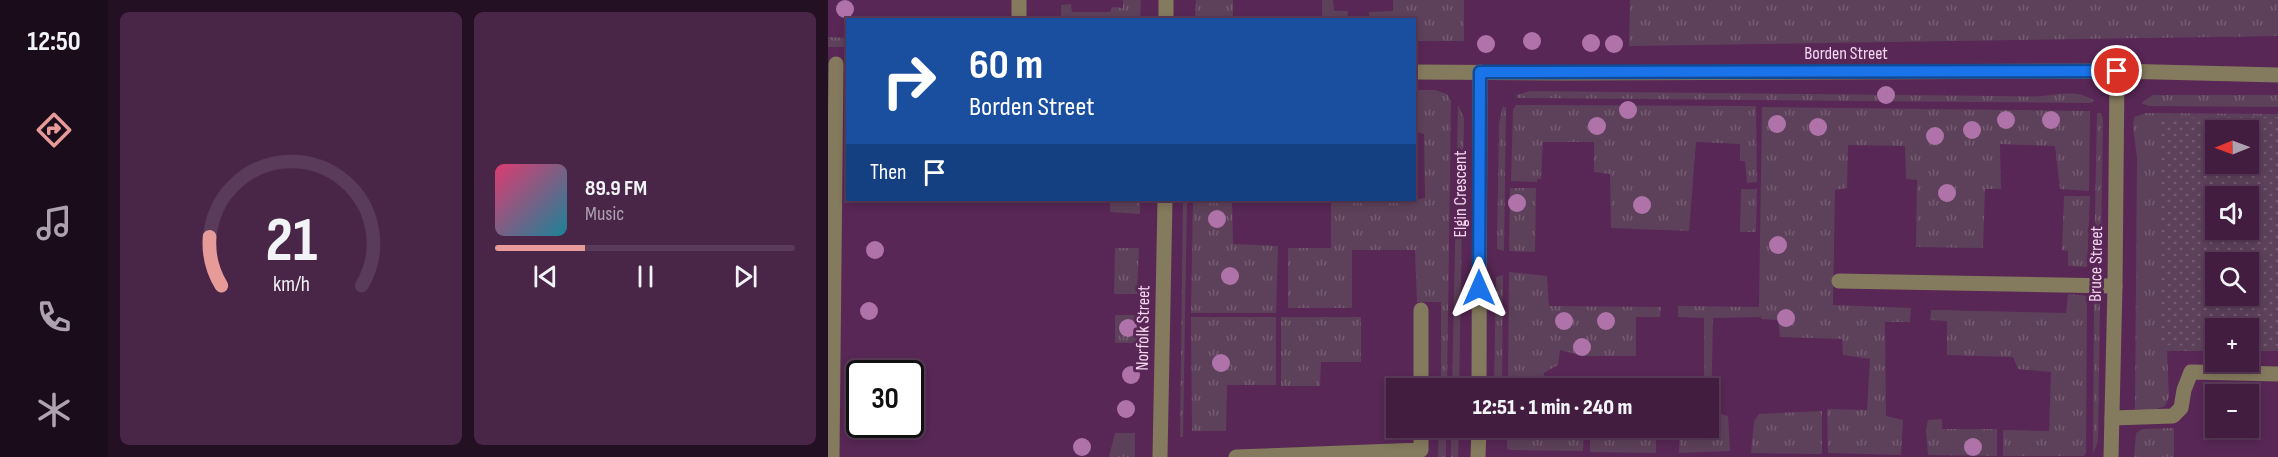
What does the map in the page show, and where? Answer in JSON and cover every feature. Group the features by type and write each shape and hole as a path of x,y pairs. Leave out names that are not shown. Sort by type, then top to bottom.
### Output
{"street":[{"path":"1019,0 1019,18"},
{"path":"1166,0 1166,18"},
{"path":"832,457 837,64"},
{"name":"Borden Street","path":"1416,72 2117,71 2278,75"},
{"name":"Bruce Street","path":"2111,457 2117,71"},
{"name":"Elgin Crescent","path":"1479,378 1480,72"},
{"name":"Norfolk Street","path":"1160,457 1165,201"},
{"path":"1839,281 2115,286"},
{"path":"1421,310 1421,378"},
{"path":"2112,418 2172,416 2181,408 2184,390 2191,372 2278,374"},
{"path":"1236,457 1421,450 1421,438"},
{"path":"1479,438 1479,457"}],"green space":[{"path":"1123,0 1141,0 1140,18 1061,18 1061,5 1071,4 1072,12 1110,12 1112,7 1123,8"},
{"path":"1196,0 1233,0 1233,16 1322,17 1322,0 1333,0 1334,11 1348,11 1347,18 1195,18"},
{"path":"1393,0 1464,0 1464,41 1416,41 1416,18 1369,18 1369,12 1393,11"},
{"path":"1630,0 2278,0 2278,36 1629,46"},
{"path":"828,37 846,38 846,47 828,47"},
{"path":"1416,90 1435,90 1447,94 1451,101 1447,378 1441,378 1441,302 1417,302 1415,250 1352,250 1352,308 1288,308 1288,248 1331,248 1331,201 1416,201 1425,198 1424,134 1416,132"},
{"path":"1530,91 2027,96 2069,94 2082,95 2095,101 2091,103 1517,98 1516,95"},
{"path":"2153,95 2278,95 2278,107 2149,106 2141,103"},
{"path":"1458,105 1464,118 1459,378 1452,378"},
{"path":"1516,105 1756,106 1757,182 1747,183 1745,161 1740,161 1740,144 1696,142 1689,231 1611,228 1610,174 1594,172 1594,142 1543,142 1541,179 1537,179 1537,182 1511,181 1513,110"},
{"path":"1503,106 1506,108 1504,251 1497,249 1499,123"},
{"path":"1762,107 2090,111 2089,191 2060,189 2055,146 2000,144 2001,189 1985,189 1983,248 1916,247 1917,180 1906,179 1905,146 1848,145 1847,188 1835,190 1833,305 1911,308 1910,322 1885,322 1886,416 1903,420 1901,455 1828,453 1827,409 1867,410 1870,359 1843,355 1842,339 1780,337 1778,320 1761,319 1760,314 1760,317 1713,318 1712,378 1704,378 1704,318 1678,317 1678,306 1759,307"},
{"path":"2097,113 2101,113 2103,120 2101,247 2100,264 2094,267"},
{"path":"2146,113 2278,114 2278,351 2259,351 2259,318 2205,318 2205,351 2167,351 2169,397 2165,406 2148,412 2135,409 2137,157 2133,128 2134,117"},
{"path":"2278,117 2278,347 2259,346 2259,318 2205,318 2205,346 2161,345 2160,118"},
{"path":"1510,188 1536,188 1535,252 1509,251"},
{"path":"1741,189 1757,189 1756,232 1740,232"},
{"path":"2064,196 2090,196 2087,267 2068,266 2068,251 2062,250"},
{"path":"1110,201 1140,201 1140,214 1110,212"},
{"path":"1183,201 1187,201 1183,437 1180,437"},
{"path":"1193,201 1232,201 1233,244 1278,246 1276,313 1191,313"},
{"path":"1115,248 1139,248 1137,294 1114,294"},
{"path":"1509,272 1547,276 1549,306 1661,307 1660,317 1636,317 1636,356 1584,356 1560,350 1558,365 1544,373 1543,378 1508,378"},
{"path":"1503,275 1502,378 1494,378 1496,277"},
{"path":"2068,294 2087,296 2086,453 2084,456 2003,456 2003,430 2049,431 2051,372 2018,369 2013,357 1947,355 1947,321 1930,320 1931,310 2066,313"},
{"path":"2094,296 2100,299 2098,441 2093,454"},
{"path":"1115,315 1138,315 1138,343 1115,343"},
{"path":"1191,317 1276,317 1276,385 1227,385 1226,431 1192,431"},
{"path":"1281,317 1361,317 1361,362 1321,362 1320,386 1281,386"},
{"path":"1822,411 1822,454 1751,453 1754,421 1759,414"},
{"path":"1719,414 1728,416 1730,451 1679,453 1680,438 1719,438"},
{"path":"1942,419 1942,429 1997,429 1997,456 1928,455 1926,430 1928,420"},
{"path":"2174,428 2174,457 2134,457 2136,433 2143,429"},
{"path":"1115,433 1135,433 1135,457 1109,457"},
{"path":"1439,438 1446,438 1446,457 1438,457"},
{"path":"1451,438 1459,438 1458,457 1451,457"},
{"path":"1507,438 1584,438 1583,451 1507,449"},
{"path":"1590,438 1656,438 1656,453 1590,452"}],"route":[{"path":"1479,288 1480,72 1564,74 2117,71"}]}
